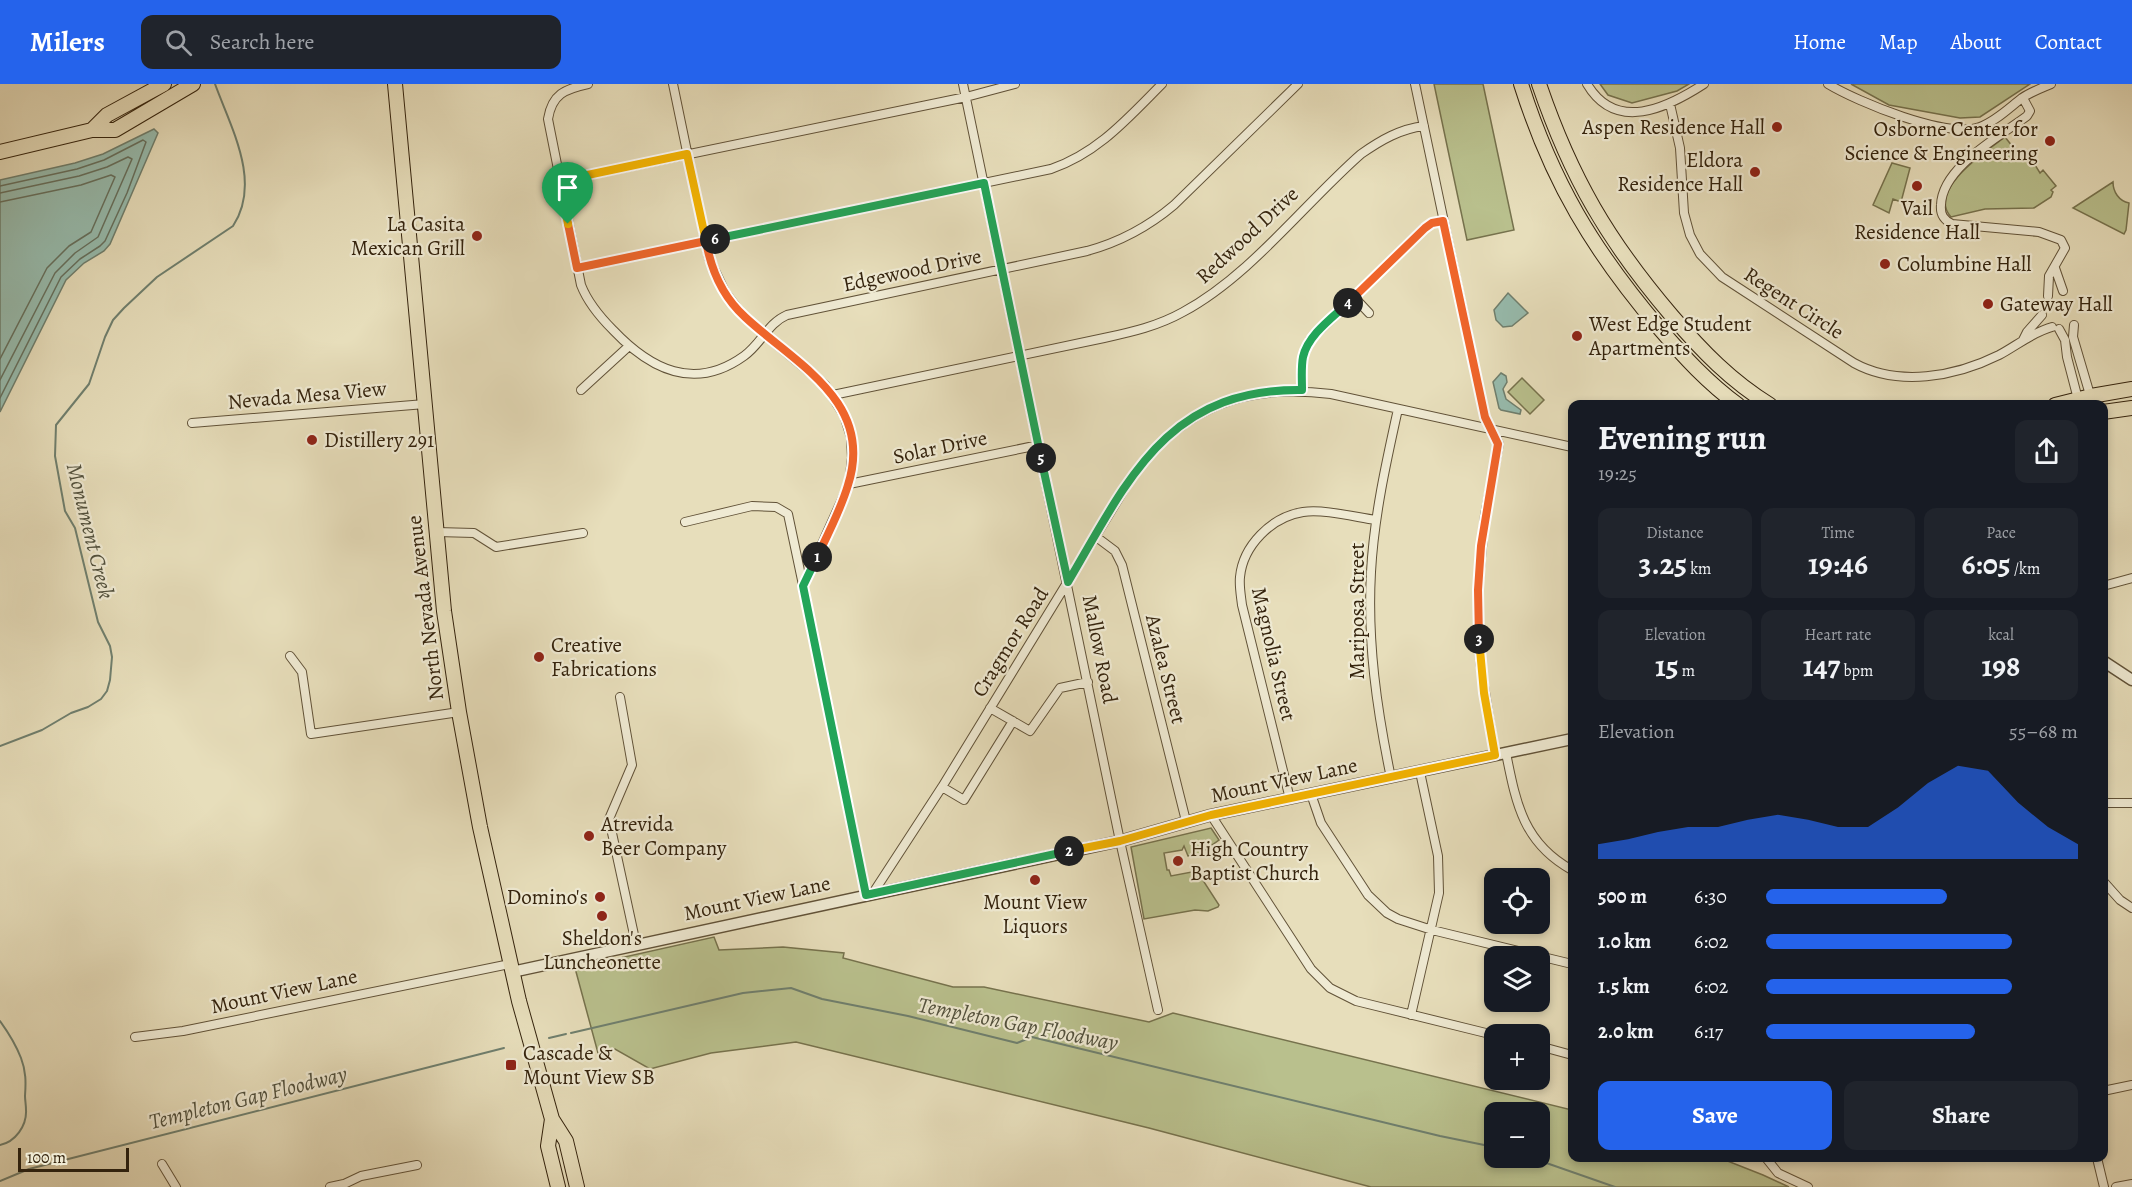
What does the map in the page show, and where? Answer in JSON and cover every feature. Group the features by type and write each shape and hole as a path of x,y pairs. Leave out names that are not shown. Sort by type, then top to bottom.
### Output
{"main road":[{"path":"92,130 107,115 164,84"},
{"name":"North Nevada Avenue","path":"395,84 444,611 459,712 480,827 511,968 552,1119 566,1141 577,1187"},
{"path":"1521,84 1538,134 1556,174 1600,254 1639,305 1685,358 1708,382 1731,400"},
{"path":"1539,84 1554,127 1576,177 1620,251 1699,347 1728,375 1763,400"},
{"path":"0,152 92,130 115,130 189,86"},
{"path":"2089,400 2132,389"},
{"path":"2108,411 2132,408"},
{"name":"North Nevada Avenue","path":"552,1119 548,1146 558,1187"}],"street":[{"name":"Edgewood Drive","path":"588,84 565,90 552,102 548,119 577,268 585,296 629,346 643,358 662,368 687,373 718,370 745,356 780,318 787,315 1104,246 1143,227 1174,205 1298,84"},
{"path":"673,84 714,271 725,292 744,317 815,375 833,395 844,415 851,437 852,458 849,484 803,586"},
{"name":"Mallow Road","path":"963,84 1120,841 1158,1010"},
{"path":"559,181 966,97 1015,84"},
{"path":"577,268 1051,169 1079,158 1105,140 1162,84"},
{"path":"1415,84 1485,417 1498,444 1481,546 1478,615 1482,671 1501,754 1523,821 1545,850 1568,867"},
{"path":"1587,84 1604,105 1621,112 1642,112 1670,104 1704,84"},
{"path":"1828,84 1860,101 1892,114 1961,130 1984,125 2023,98 2051,84"},
{"path":"2023,98 2030,111 2027,116 1958,168 1945,187 1941,210 1944,218 1952,224 2039,232 2061,240 2065,248 2049,276 2048,296"},
{"name":"Regent Circle","path":"1670,104 1680,148 1682,203 1688,229 1700,254 1717,273 1728,281 1854,363 1880,373 1918,377 1961,370 1996,356 2023,340 2056,328 2065,340 2067,357 2085,400"},
{"name":"Redwood Drive","path":"833,395 1146,328 1182,313 1205,299 1240,271 1361,154 1390,136 1424,126"},
{"path":"1302,390 1302,359 1310,340 1425,228 1432,223 1443,221"},
{"path":"2055,268 2063,291"},
{"path":"1354,297 1369,313"},
{"name":"Regent Circle","path":"2023,340 2042,315"},
{"path":"2074,325 2073,337 2085,400"},
{"path":"581,390 629,346"},
{"name":"Cragmor Road","path":"870,894 942,787 1133,475 1159,443 1189,420 1222,403 1239,398 1274,391 1302,390 1331,394 1568,446"},
{"name":"Nevada Mesa View","path":"192,423 425,404"},
{"name":"Mariposa Street","path":"1390,778 1380,726 1372,652 1371,573 1376,520 1398,409"},
{"name":"Solar Drive","path":"849,484 1039,445"},
{"path":"685,522 752,506 776,507 788,514 870,894"},
{"name":"Magnolia Street","path":"1290,799 1242,605 1241,570 1252,545 1264,531 1295,514 1316,512 1376,520"},
{"path":"437,532 474,533 496,547 583,533"},
{"name":"Azalea Street","path":"1095,536 1115,551 1122,565 1186,821"},
{"path":"2108,585 2132,578"},
{"path":"290,656 302,672 311,734 459,712"},
{"path":"2108,664 2132,680"},
{"path":"990,708 1030,731 1060,688 1088,682"},
{"path":"620,697 632,765 609,819 636,944"},
{"path":"942,787 964,800 1013,721"},
{"name":"Mount View Lane","path":"135,1037 183,1031 636,944 1120,841 1211,815 1568,740"},
{"path":"1411,1015 1439,893 1439,869 1420,772"},
{"path":"1311,794 1321,823 1368,895 1387,913 1431,930 1568,963"},
{"path":"2108,802 2132,803"},
{"path":"1211,815 1311,969 1323,982 1356,1001 1484,1033"},
{"path":"2108,887 2132,909"},
{"path":"1550,1049 1568,1054"},
{"path":"2108,1090 2132,1085"},
{"path":"1769,1162 1778,1173 1808,1187"},
{"path":"2098,1162 2104,1187"},
{"path":"162,1164 176,1187"},
{"path":"330,1187 344,1184 361,1176 417,1165"},
{"path":"2116,1187 2132,1184"}],"green space":[{"path":"1434,84 1483,84 1514,230 1467,240"},
{"path":"1600,84 1689,84 1677,91 1632,103 1608,95"},
{"path":"1851,84 2030,84 1980,117 1960,118 1889,105"},
{"path":"2005,137 2020,156 2027,152 2040,173 2043,170 2056,186 2051,190 2053,192 2051,197 2034,208 1985,209 1951,217 1945,206 1946,195 1953,183 1974,161"},
{"path":"1892,163 1910,168 1901,202 1893,199 1889,213 1873,205"},
{"path":"2113,182 2117,196 2129,203 2124,234 2073,208"},
{"path":"1522,378 1544,400 1530,414 1508,392"},
{"path":"1211,828 1219,840 1199,854 1188,856 1184,846 1182,850 1164,853 1167,870 1171,876 1197,871 1219,905 1218,907 1208,911 1195,910 1144,919 1131,847"},
{"path":"714,937 719,950 783,947 844,953 843,958 953,987 984,987 1149,1022 1173,1013 1539,1102 1484,1102 1484,1168 1550,1168 1550,1105 1568,1109 1568,1162 1730,1162 1789,1187 1371,1187 1149,1128 796,1042 711,1053 650,1069 615,1049 598,1053 575,968"}],"water":[{"path":"154,129 158,133 110,244 66,280 0,412 0,180 75,163 103,154"},
{"path":"1508,293 1528,313 1512,326 1503,327 1496,320 1494,310"},
{"path":"1501,373 1506,376 1507,382 1503,389 1506,399 1521,410 1520,414 1499,408 1493,382"}],"waterway":[{"name":"Monument Creek","path":"0,746 42,730 71,713 88,707 101,699 107,691 112,657 110,646 98,622 75,528 65,511 55,456 56,425 89,384 113,320 157,277 233,226 241,209 245,191 241,155 215,84"},
{"name":"Templeton Gap Floodway","path":"571,1033 743,993 791,988 822,999 908,1016 1017,1043 1032,1037 1484,1145"},
{"name":"Monument Creek","path":"0,1021 23,1063 26,1110 26,1116 19,1132 11,1141 0,1145"},
{"name":"Templeton Gap Floodway","path":"549,1038 566,1034"},
{"name":"Templeton Gap Floodway","path":"0,1181 29,1169 504,1048"},
{"name":"Templeton Gap Floodway","path":"1550,1164 1615,1187"}],"place":[{"name":"Aspen Residence Hall","path":"1777,127"},
{"name":"Osborne Center for Science & Engineering","path":"2050,141"},
{"name":"Eldora Residence Hall","path":"1755,172"},
{"name":"Vail Residence Hall","path":"1917,186"},
{"name":"La Casita Mexican Grill","path":"477,236"},
{"name":"Columbine Hall","path":"1885,264"},
{"name":"Gateway Hall","path":"1988,304"},
{"name":"West Edge Student Apartments","path":"1577,336"},
{"name":"Distillery 291","path":"312,440"},
{"name":"Creative Fabrications","path":"539,657"},
{"name":"Atrevida Beer Company","path":"589,836"},
{"name":"High Country Baptist Church","path":"1178,861"},
{"name":"Mount View Liquors","path":"1035,880"},
{"name":"Domino's","path":"600,897"},
{"name":"Sheldon's Luncheonette","path":"602,916"},
{"name":"Cascade & Mount View SB","path":"511,1065"}],"route":[{"path":"568,224 559,181 687,154 706,241 984,183 1068,582 1133,475 1159,443 1189,420 1222,403 1257,393 1302,390 1302,359 1310,340 1425,228 1432,223 1443,221 1485,417 1498,444 1485,515 1478,590 1480,661 1495,755 1211,815 1120,841 866,895 803,586 849,484 852,448 844,415 833,395 815,375 738,310 720,285 709,258 706,241 577,268 568,224"}]}
